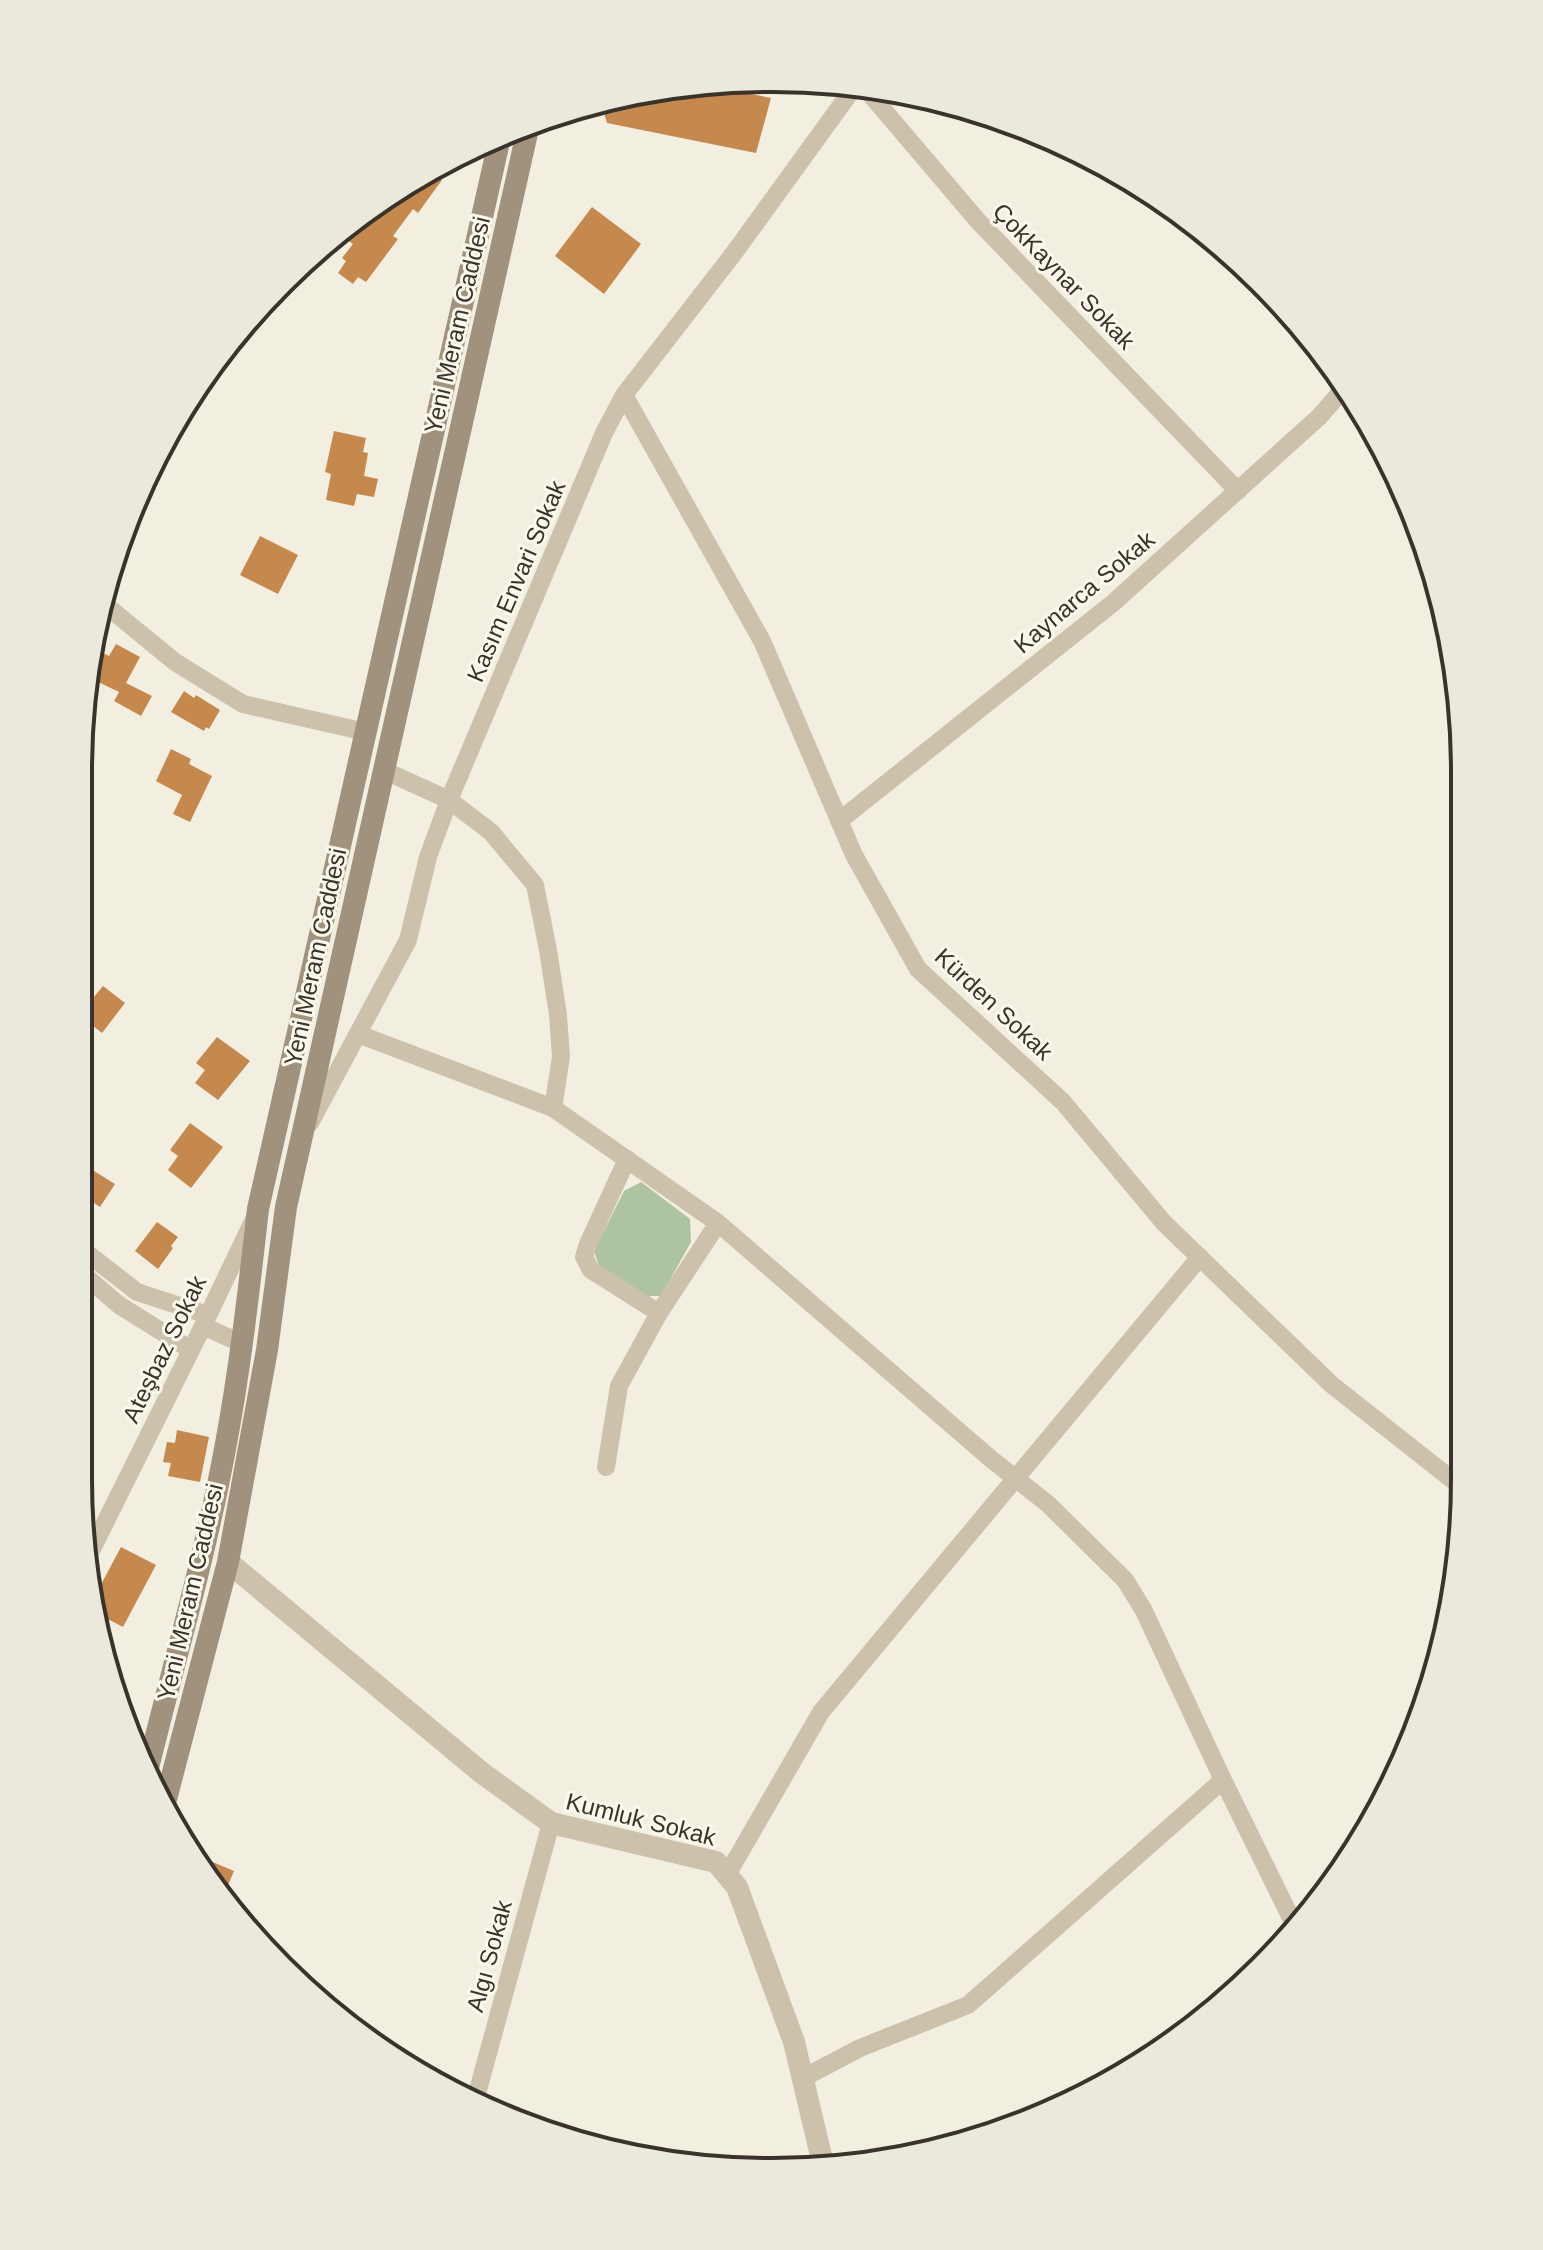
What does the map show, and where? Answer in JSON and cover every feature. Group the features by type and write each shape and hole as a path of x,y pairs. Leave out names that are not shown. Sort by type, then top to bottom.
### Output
{"main road":[{"name":"Yeni Meram Caddesi","path":"168,1791 228,1562 267,1350 286,1207 526,138"},
{"name":"Yeni Meram Caddesi","path":"151,1755 225,1451 243,1344 258,1209 497,150"}],"street":[{"name":"Kasım Envari Sokak","path":"302,1138 408,940 428,857 449,800 598,447 624,395 734,253 847,97"},
{"name":"ÇokKaynar Sokak","path":"875,100 978,221 1238,491"},
{"name":"Kürden Sokak","path":"624,395 762,641 854,855 918,969 1063,1102 1164,1223 1332,1385 1451,1479"},
{"name":"Kaynarca Sokak","path":"839,821 1113,603 1319,417 1337,396"},
{"path":"112,610 175,662 243,704 366,732"},
{"path":"383,770 449,800 491,832 535,885 558,1015 561,1057 553,1108"},
{"path":"358,1034 553,1108 718,1223 991,1459 1048,1504 1125,1580 1143,1609 1290,1917"},
{"path":"627,1159 584,1257 591,1270 659,1313"},
{"name":"Ateşbaz Sokak","path":"95,1543 258,1209"},
{"path":"606,1467 619,1386 659,1313 718,1223"},
{"path":"92,1257 137,1292 206,1321 243,1344"},
{"path":"727,1875 821,1712 1200,1257"},
{"path":"92,1282 119,1305 191,1350"},
{"name":"Kumluk Sokak","path":"228,1562 482,1773 551,1823 716,1862 737,1887 794,2042 821,2156"},
{"path":"803,2078 860,2048 968,2005 1223,1780"},
{"name":"Algı Sokak","path":"478,2091 551,1823"}],"green space":[{"path":"641,1182 690,1219 691,1242 661,1296 643,1296 599,1266 594,1251 624,1191"}],"building":[{"path":"744,93 771,98 756,153 607,123 604,113 683,98"},
{"path":"442,180 418,213 413,209 393,236 398,239 366,282 358,277 353,284 338,273 346,261 342,258 353,244 348,240 358,232 432,183"},
{"path":"592,207 641,244 604,294 555,256"},
{"path":"334,431 366,438 363,452 368,453 364,476 378,479 374,497 357,494 354,506 326,500 331,474 325,472"},
{"path":"260,536 298,555 278,594 240,575"},
{"path":"116,644 140,657 126,683 152,696 141,716 114,701 119,692 98,682 103,654 109,656"},
{"path":"184,691 220,710 209,729 206,727 204,731 171,712"},
{"path":"171,749 191,759 189,764 212,776 190,822 173,814 182,795 156,781"},
{"path":"103,986 125,1003 102,1033 92,1025 92,999"},
{"path":"217,1037 250,1061 218,1100 195,1083 205,1070 196,1063"},
{"path":"190,1123 223,1147 191,1188 168,1170 178,1156 170,1150"},
{"path":"92,1170 115,1184 100,1207 92,1202"},
{"path":"157,1222 178,1237 158,1269 135,1251"},
{"path":"177,1430 209,1437 200,1482 168,1476 171,1463 163,1462 167,1442 175,1443"},
{"path":"121,1547 156,1565 123,1627 107,1619 101,1585"},
{"path":"211,1861 234,1871 228,1886"}]}
